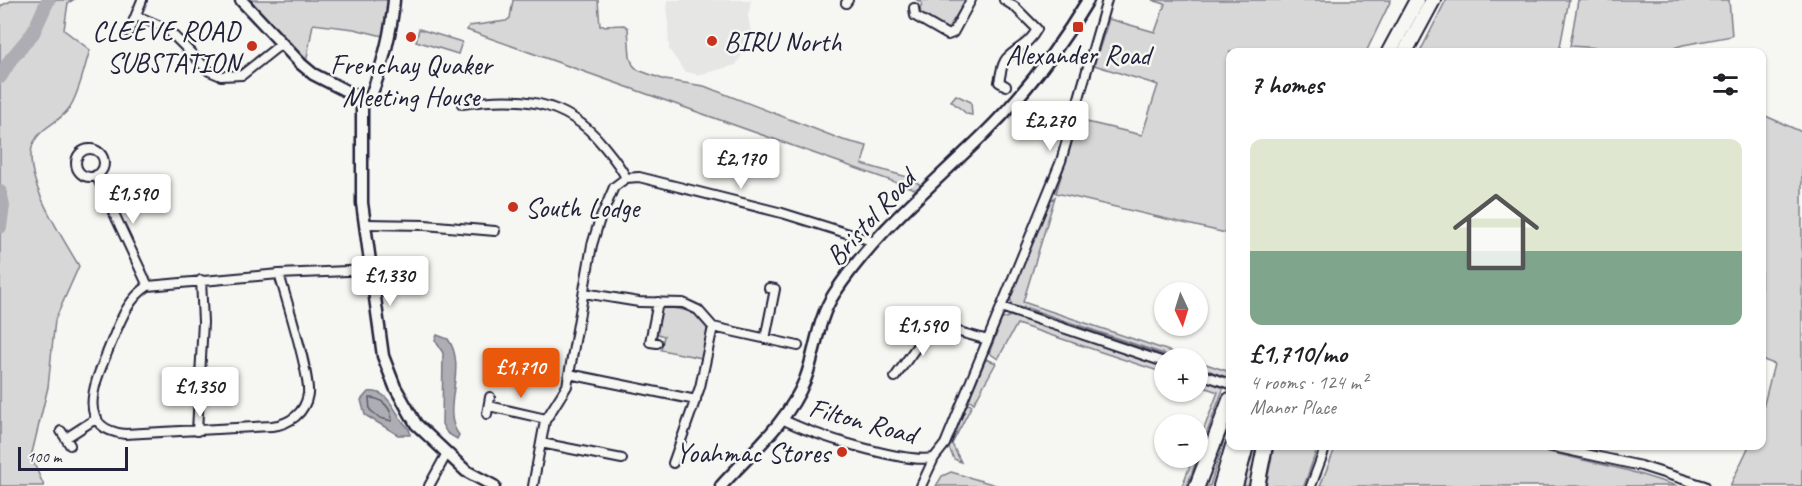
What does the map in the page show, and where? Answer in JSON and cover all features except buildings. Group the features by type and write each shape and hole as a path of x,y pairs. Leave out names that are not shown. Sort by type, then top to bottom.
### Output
{"highway":[{"path":"1391,48 1417,0"},
{"path":"1407,48 1433,0"},
{"path":"1197,486 1226,411"},
{"path":"1221,486 1232,450"},
{"path":"1235,486 1245,450"},
{"path":"1257,486 1264,450"}],"street":[{"path":"129,32 142,0"},
{"path":"241,0 281,44 313,74 355,94 361,102 360,159 370,270 380,339 395,387 416,424 446,455 466,471 494,486"},
{"path":"361,102 370,98 384,64 389,46 394,0"},
{"path":"914,8 915,16 948,35 953,33 971,0"},
{"path":"1004,0 1015,7 1037,29 1031,41 1007,58 1002,66 999,82 1006,86"},
{"name":"Bristol Road","path":"721,486 782,418 804,382 814,355 822,316 874,242 1011,105 1037,74 1088,0"},
{"path":"921,486 934,458 945,444 1061,161 1107,0"},
{"path":"137,16 167,29 210,71 221,76 242,75 281,44"},
{"path":"462,104 484,101 530,101 566,112 593,133 621,167 626,178"},
{"path":"484,101 486,111"},
{"path":"96,175 148,286"},
{"path":"533,486 546,419 566,390 592,246 599,222 614,187 626,178 639,177 782,213 874,242"},
{"path":"365,224 425,225 495,231"},
{"path":"279,274 307,384 304,406 294,418 281,425 123,434 108,429 97,418 92,405 93,387 125,311 134,297 148,286 279,274 370,270"},
{"path":"197,430 203,328 201,280"},
{"path":"765,339 775,289 769,288"},
{"path":"584,293 688,305 702,313 713,327 798,346"},
{"path":"657,343 650,342 658,302"},
{"path":"1001,307 1154,359"},
{"path":"891,314 988,340"},
{"path":"907,374 896,374 932,325"},
{"path":"673,464 696,400 713,327"},
{"path":"569,375 696,400"},
{"path":"1208,377 1226,383"},
{"path":"489,406 546,419"},
{"path":"66,438 97,418"},
{"name":"Filton Road","path":"782,418 852,444 914,459 934,458"},
{"path":"541,443 622,459"},
{"path":"1311,486 1324,450"},
{"path":"1567,450 1641,466 1705,486"},
{"path":"429,486 446,455"}],"shaded area":[{"path":"13,0 73,0 68,3 64,30 90,50 79,87 70,107 62,117 37,137 31,155 32,171 37,188 79,266 55,320 48,387 31,457 44,486 0,486 0,6"},
{"path":"246,0 390,0 387,37 354,29 313,24 306,63"},
{"path":"513,0 598,0 600,26 624,25 628,28 630,57 638,70 665,80 704,86 843,140 867,146 862,164 907,177 923,186 917,190 467,30 469,26 506,21 510,18"},
{"path":"667,0 751,0 748,16 752,38 736,65 698,75 684,71 669,49"},
{"path":"917,0 966,0 948,29 922,16 920,9 922,3"},
{"path":"1152,0 1391,0 1368,48 1226,48 1226,233 1056,193 1078,120 1142,135 1158,85 1094,65 1109,19 1155,32 1165,4"},
{"path":"1446,0 1569,0 1560,48 1422,48"},
{"path":"1578,0 1729,0 1732,36 1674,48 1570,46"},
{"path":"419,29 462,42 458,54 416,41"},
{"path":"956,95 971,102 972,115 967,114 951,101"},
{"path":"1766,116 1802,132 1802,486 1730,486 1747,450 1766,450 1766,396 1774,364 1766,361"},
{"path":"1055,197 1023,302 1160,348 1154,348 1154,351 1024,307 1022,311 1012,306 1010,296 1049,202"},
{"path":"661,307 689,311 701,318 707,329 702,358 661,350 664,336 658,334 657,331"},
{"path":"1032,311 1154,353 1028,312"},
{"path":"1011,316 1154,362 1154,370 1017,324 998,359 989,353 1000,320"},
{"path":"986,359 996,363 974,403 969,399"},
{"path":"1208,365 1226,371 1226,377 1208,370"},
{"path":"1208,380 1224,387 1208,430 1208,418 1218,392 1208,389"},
{"path":"967,404 972,405 952,444 961,462 954,459 949,448"},
{"path":"1226,421 1226,434 1210,486 1201,486"},
{"path":"1252,450 1258,450 1250,486 1241,486"},
{"path":"1273,450 1317,450 1304,486 1266,486"},
{"path":"1334,450 1540,450 1626,470 1677,486 1320,486"},
{"path":"1189,468 1194,468 1187,486 1182,486"},
{"path":"951,472 999,486 936,486 942,476"}],"water":[{"path":"437,335 448,339 454,351 456,363 452,414 459,435 457,439 447,433 442,424 443,353 435,340"},
{"path":"368,392 380,394 388,400 409,428 410,435 398,435 365,415 361,400"}],"waterway":[{"path":"0,77 11,59 33,33 48,0"},
{"path":"0,192 3,205 0,227"}],"place":[{"name":"Alexander Road","path":"1078,27"},
{"name":"Frenchay Quaker Meeting House","path":"411,37"},
{"name":"BIRU North","path":"712,41"},
{"name":"CLEEVE ROAD SUBSTATION","path":"252,46"},
{"name":"South Lodge","path":"513,207"},
{"name":"Yoahmac Stores","path":"842,452"}]}
